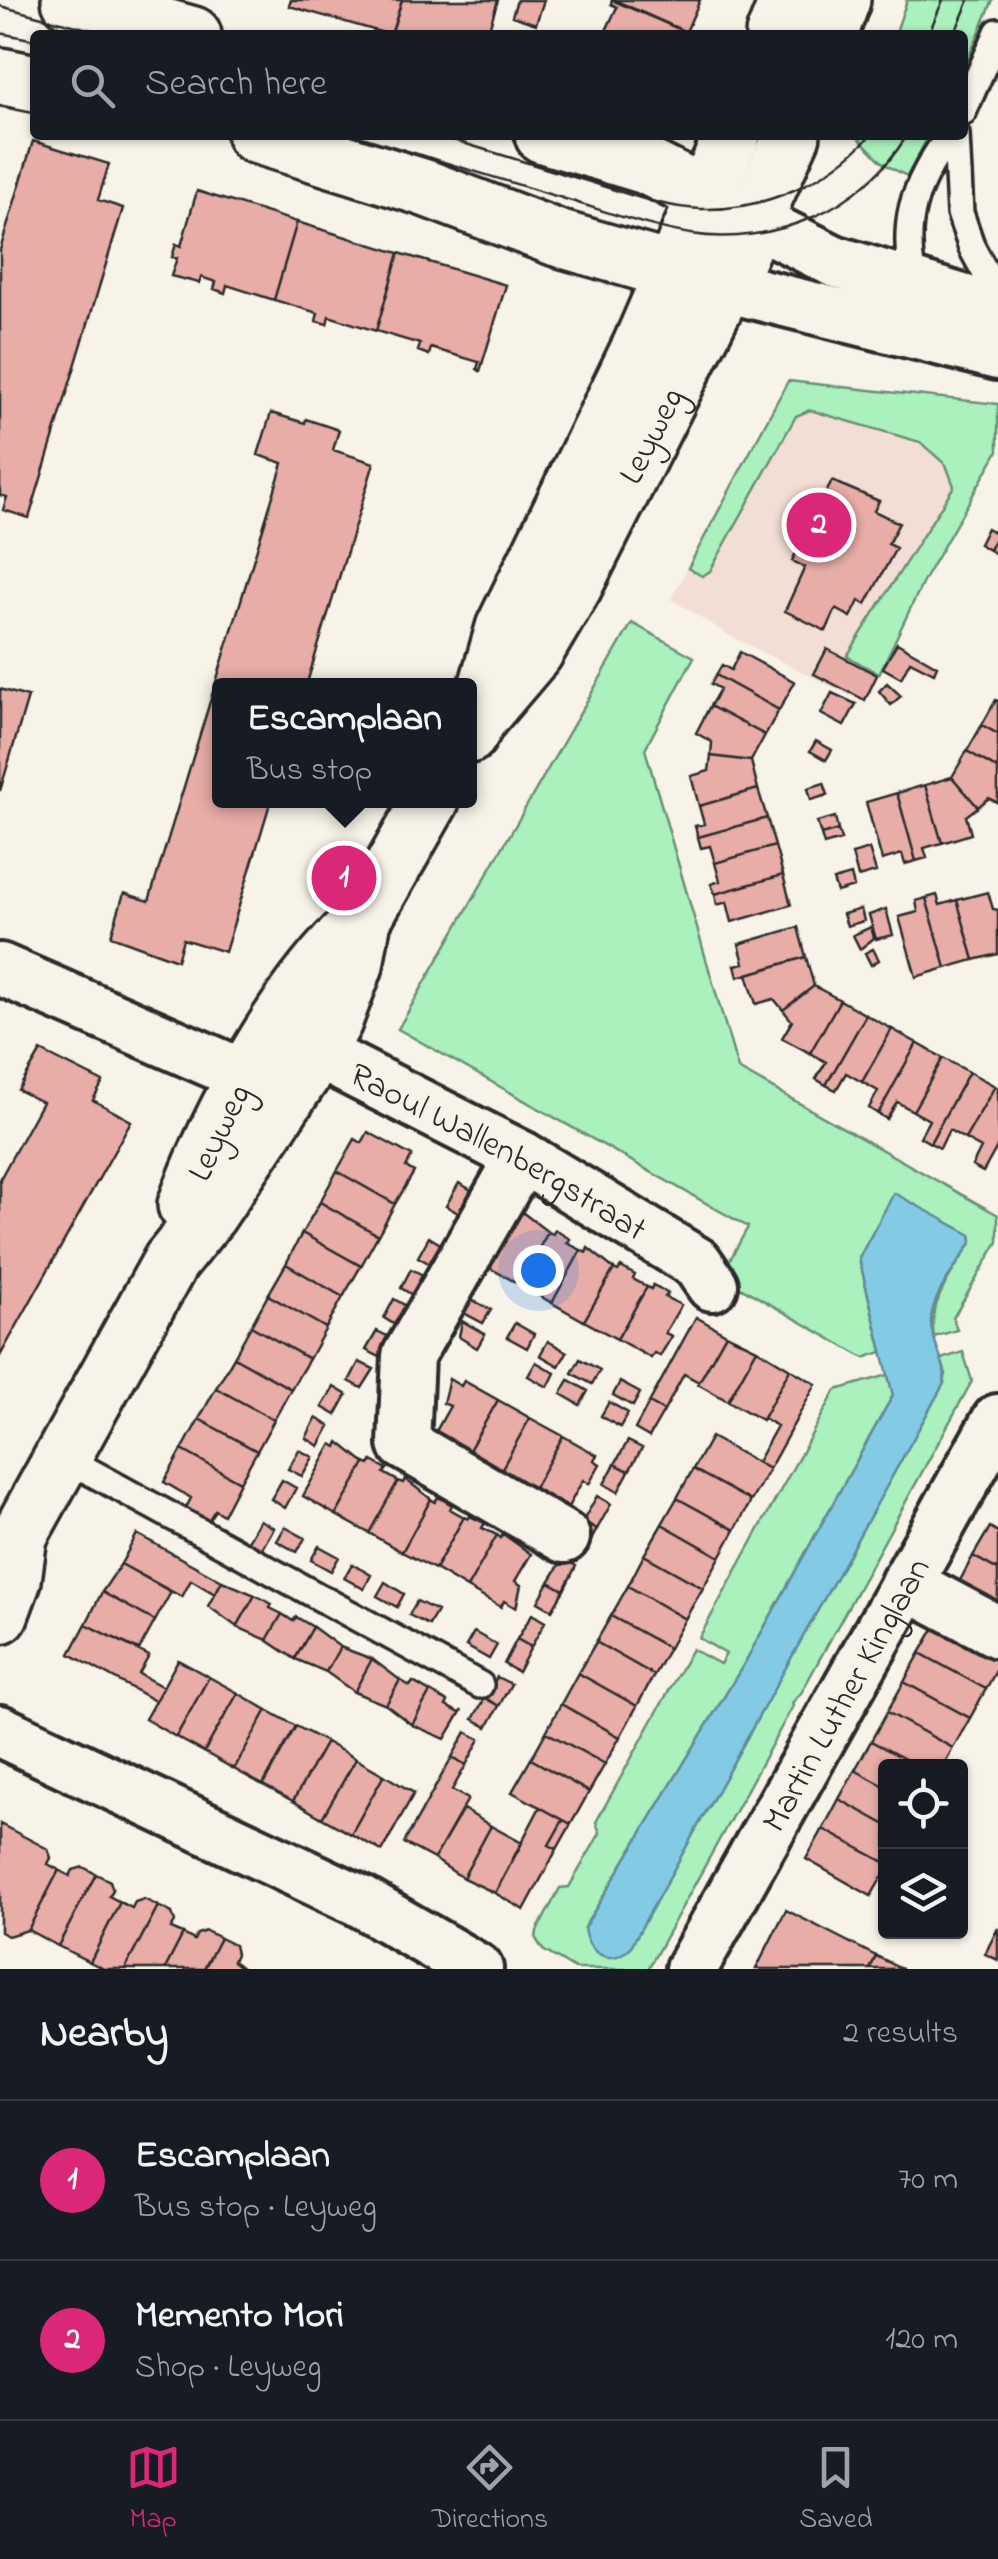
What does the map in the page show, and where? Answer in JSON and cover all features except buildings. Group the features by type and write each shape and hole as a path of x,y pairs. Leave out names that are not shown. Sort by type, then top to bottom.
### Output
{"street":[{"path":"70,0 176,30"},
{"path":"776,30 788,0"},
{"path":"831,30 842,0"},
{"path":"0,76 30,81"},
{"path":"272,140 425,188 573,243 946,344 998,354"},
{"path":"560,140 646,166 834,261 998,311"},
{"name":"Leyweg","path":"729,208 732,140"},
{"name":"Leyweg","path":"477,722 535,652 574,586 729,208 788,140"},
{"name":"Leyweg","path":"0,1615 13,1580 10,1544 64,1458 171,1261 208,1214 265,1091 296,1042 334,1020 355,965 364,919 426,808"},
{"path":"0,969 265,1091"},
{"name":"Raoul Wallenbergstraat","path":"296,1042 522,1157 697,1262 712,1285"},
{"path":"522,1157 408,1356 404,1444 564,1537"},
{"name":"Martin Luther Kinglaan","path":"691,1969 998,1420"},
{"path":"906,1583 998,1632"},
{"path":"0,1731 360,1900 477,1969"}],"lane":[{"path":"968,101 998,32"},
{"path":"946,344 914,286 908,222 926,167 949,140"},
{"path":"953,140 960,213 972,248 998,296"},
{"path":"64,1458 480,1685"}],"shaded area":[{"path":"788,381 998,404 998,451 924,580 865,703 732,637 671,599"}],"green space":[{"path":"907,0 993,0 968,58 968,30 897,30"},
{"path":"861,140 926,140 907,176 884,164"},
{"path":"788,381 998,404 998,451 924,580 879,674 847,656 954,486 946,465 920,442 810,410 796,416 710,571 702,576 688,568"},
{"path":"632,623 694,657 645,749 738,1069 998,1215 998,1242 953,1318 957,1330 934,1337 934,1311 972,1241 971,1235 894,1194 859,1258 882,1352 864,1358 721,1276 748,1227 398,1029"},
{"path":"963,1352 972,1381 648,1969 575,1969 543,1950 536,1939 537,1931 560,1888 569,1887 600,1833 596,1822 692,1649 720,1664 726,1654 699,1638 836,1390 888,1375 893,1395 744,1664 584,1928 630,1948 944,1383 946,1374 941,1359"}],"water":[{"path":"894,1193 971,1235 972,1241 941,1289 931,1320 944,1367 944,1383 630,1948 615,1957 601,1955 590,1945 584,1928 744,1664 893,1395 859,1258"}],"tram line":[{"path":"930,30 943,0"},
{"path":"956,30 969,0"},
{"path":"0,6 92,30"},
{"path":"0,33 30,39"},
{"path":"371,140 639,222 691,234 722,236 784,228 814,217 867,183 904,140"},
{"path":"453,140 645,199 701,209 748,205 794,190 836,166 866,140"}],"place":[{"name":"Memento Mori","path":"819,525"},
{"name":"Escamplaan","path":"344,878"}]}
